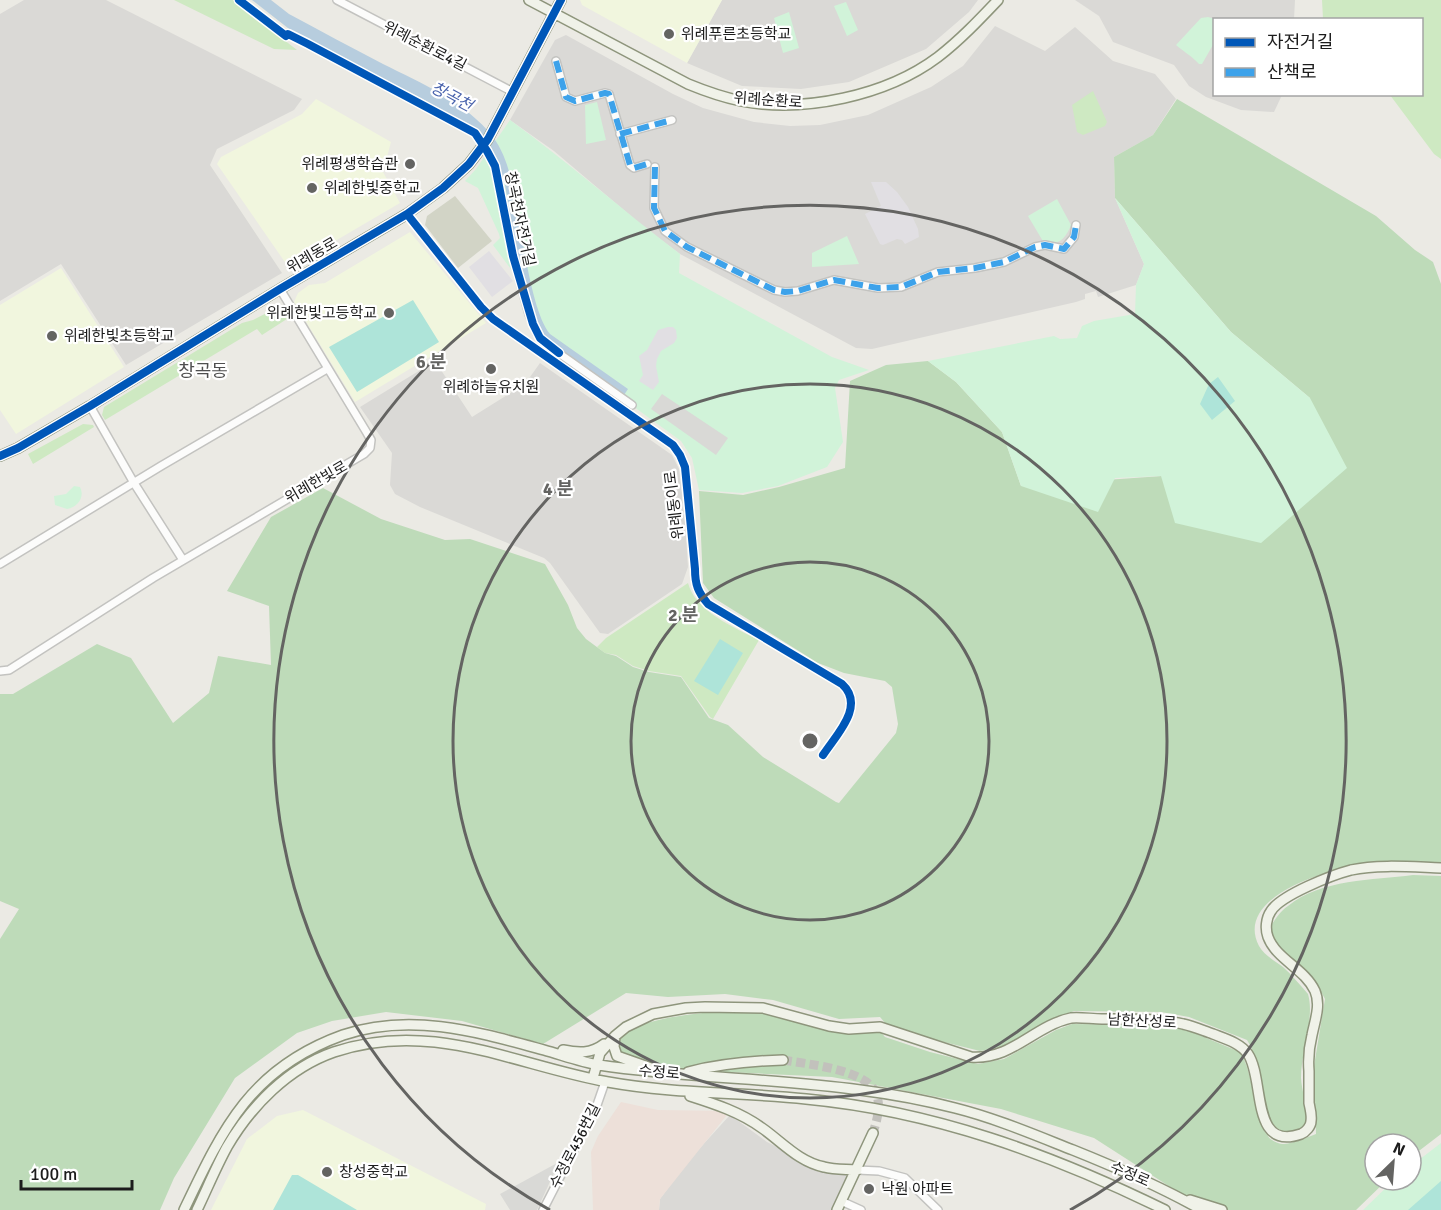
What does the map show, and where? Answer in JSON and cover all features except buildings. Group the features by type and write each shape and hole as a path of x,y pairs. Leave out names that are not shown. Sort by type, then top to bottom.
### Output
{"main road":[{"name":"위례순환로","path":"529,0 697,88 742,101 793,104 851,97 892,83 936,58 966,34 998,0"},
{"name":"위례동로","path":"0,456 90,406 407,214 443,188 479,152 561,0"},
{"name":"남한산성로","path":"593,1078 600,1053 615,1036 637,1021 666,1011 705,1007 763,1008 828,1026 849,1029 880,1027 971,1057 984,1058 997,1055 1071,1018 1158,1020 1186,1024 1231,1041 1247,1053 1252,1063 1263,1116 1268,1128 1274,1134 1285,1137 1302,1134 1312,1121 1308,1063 1318,1002 1312,984 1273,946 1268,937 1266,929 1271,910 1281,901 1305,888 1352,870 1441,868"},
{"name":"수정로","path":"184,1210 217,1142 231,1119 251,1094 276,1072 305,1052 343,1036 364,1029 411,1024 454,1027 597,1065 861,1090 957,1108 1144,1179 1202,1210"},
{"path":"545,1050 557,1049 581,1053 598,1048 615,1036"},
{"path":"615,1036 616,1056 661,1072"},
{"name":"수정로","path":"197,1210 226,1149 241,1124 281,1083 303,1067 332,1053 366,1044 419,1040 464,1045 605,1082 675,1091 807,1099 887,1110 960,1127 1030,1150 1165,1210"},
{"path":"679,1074 747,1061 783,1060"},
{"path":"605,1082 608,1066"},
{"path":"675,1091 719,1104 734,1111 762,1128 790,1151 811,1163 832,1169 857,1170"},
{"path":"837,1210 873,1133"},
{"path":"1178,1197 1212,1205 1222,1210"}],"street":[{"name":"위례순환로4길","path":"337,0 513,92"},
{"path":"556,61 566,97 575,101 609,94 630,165 634,168 647,164"},
{"path":"621,134 672,120"},
{"name":"창곡천자전거길","path":"487,151 495,166 513,256 537,333 546,344 632,405"},
{"path":"655,167 654,208 665,231 687,247 767,288 785,292 809,288 834,280 878,288 901,287 938,272 1004,262 1035,247 1045,245 1064,249 1074,237 1076,225"},
{"name":"위례동이로","path":"407,214 493,319 673,445 685,467 695,583 699,594 708,604 849,690 853,701 850,713 823,755"},
{"name":"위례한빛로","path":"0,671 9,670 183,560 364,454 370,448 371,440 368,433 280,289"},
{"path":"0,564 327,369"},
{"path":"90,406 134,483 183,560"},
{"name":"수정로456번길","path":"543,1210 594,1112 605,1082"},
{"path":"857,1170 879,1171 905,1178 938,1210"},
{"path":"841,1201 861,1210"}],"shaded area":[{"path":"24,0 106,0 302,99 294,110 217,149 210,165 282,273 126,365 61,264 0,301 0,14"},
{"path":"252,0 271,0 289,14 442,94 470,113 482,125 493,137 504,156 513,187 530,280 544,324 550,334 628,389 624,395 548,340 539,329 516,255 505,184 491,147 476,131 421,98 293,32"},
{"name":"위례푸른초등학교","path":"580,0 722,0 687,63 582,5"},
{"path":"722,0 978,0 969,12 926,49 849,82 801,89 742,86 687,63"},
{"path":"1075,0 1295,0 1294,18 1213,18 1213,96 1282,96 1274,112 1241,110 1206,97 1189,86 1174,65 1113,42 1099,16"},
{"path":"846,2 858,30 847,36 834,6"},
{"path":"789,12 799,48 783,53 774,18"},
{"path":"1201,18 1213,18 1213,45 1202,64 1199,64 1176,45"},
{"path":"995,26 1045,51 1075,27 1113,61 1155,74 1176,99 1153,135 1114,157 1115,198 1144,264 1136,285 1098,297 1096,291 1085,294 1085,299 1076,302 872,349 856,348 680,254 645,228 554,151 510,120 555,40 566,35 703,108 754,122 790,126 820,125 868,115 931,87 963,66"},
{"name":"위례한빛중학교","path":"316,99 391,142 383,172 400,203 289,268 217,164 221,157 302,114"},
{"path":"597,102 606,140 586,144 585,105"},
{"path":"510,120 680,254 679,273 832,357 869,370 839,380 835,388 843,442 827,467 778,486 742,493 699,490 692,458 681,441 536,336 525,312 519,280 493,245 500,238 499,234 478,188 465,181"},
{"path":"871,182 886,182 897,192 908,207 918,229 919,237 905,244 902,240 897,239 883,245 880,244 865,214 881,206"},
{"path":"455,196 492,241 458,268 425,225 427,216"},
{"path":"1115,198 1231,332 1310,398 1347,468 1261,543 1175,523 1161,476 1115,478 1098,512 1021,486 1002,432 956,382 928,361 1054,336 1060,339 1077,338 1082,326 1094,321 1135,314 1136,285 1144,264"},
{"path":"1057,199 1071,225 1067,234 1058,242 1044,243 1028,216"},
{"name":"위례한빛고등학교","path":"410,232 486,323 355,402 294,302 298,293 309,285 325,283"},
{"path":"847,236 859,264 812,267 812,253"},
{"path":"489,251 513,281 492,297 469,267"},
{"name":"위례한빛초등학교","path":"61,268 124,367 16,434 0,410 0,305"},
{"path":"413,300 439,342 357,392 329,347"},
{"path":"668,327 676,330 677,338 674,343 661,351 657,359 659,382 653,390 639,381 643,375 639,356 647,350 658,330"},
{"path":"435,361 472,417 525,384 540,363 672,455 679,469 685,521 688,567 682,584 608,634 600,633 550,563 544,558 420,507 395,494 390,485 392,453 360,407"},
{"path":"1218,377 1235,401 1212,420 1200,404 1209,384"},
{"path":"662,394 728,438 716,455 651,409"},
{"path":"74,486 80,487 82,494 77,504 67,509 55,505 54,496 66,494"},
{"path":"720,639 743,653 718,695 694,681"},
{"path":"621,1102 658,1110 730,1111 660,1199 659,1210 593,1210 591,1152 598,1136"},
{"name":"창성중학교","path":"303,1110 486,1204 485,1210 211,1210 247,1139 277,1116"},
{"path":"730,1115 767,1142 789,1153 854,1172 835,1210 659,1210 660,1199 689,1160"},
{"path":"1441,1143 1441,1210 1363,1210 1382,1192 1423,1192 1423,1157"},
{"path":"559,1162 537,1210 510,1210 500,1194"},
{"path":"292,1175 298,1175 357,1210 273,1210"},
{"path":"1441,1181 1441,1210 1408,1210"}],"green space":[{"path":"174,0 233,0 297,50 274,49"},
{"path":"1322,0 1441,0 1441,159 1434,154 1391,96 1423,96 1423,18 1323,18"},
{"path":"1093,91 1107,122 1105,126 1083,135 1077,132 1072,105"},
{"path":"1177,99 1376,216 1415,250 1433,262 1441,284 1441,863 1381,862 1336,870 1293,886 1274,898 1260,912 1255,928 1259,946 1308,994 1310,1003 1301,1078 1306,1109 1304,1129 1288,1133 1274,1125 1269,1117 1256,1061 1247,1040 1189,1017 1161,1012 1074,1011 1058,1017 1006,1046 980,1051 886,1024 880,1017 839,1019 773,1000 725,994 668,997 626,993 543,1044 462,1021 386,1012 332,1021 297,1033 235,1078 174,1178 160,1210 0,1210 0,939 19,909 0,901 0,694 13,694 97,644 131,658 173,723 209,693 218,656 271,665 269,606 227,591 271,517 323,488 381,519 445,540 470,539 545,564 568,605 577,628 586,639 605,653 616,656 633,667 681,677 709,718 728,725 763,757 839,803 896,733 898,724 892,687 885,681 844,673 818,663 714,598 703,583 699,491 743,495 845,468 850,381 886,365 928,361 956,382 1002,432 1021,486 1162,476 1310,398 1231,332 1115,198 1114,157 1153,135"},
{"path":"280,306 290,317 262,335 257,329 105,420 102,415 104,407 242,323"},
{"path":"83,424 94,427 33,464 28,454"},
{"path":"688,583 692,593 707,610 717,618 759,640 713,719 681,676 633,666 597,647 606,638"},
{"path":"1413,875 1441,876 1441,1134 1423,1148 1423,1132 1363,1132 1363,1192 1375,1192 1356,1210 1206,1210 1094,1138 1001,1109 832,1077 665,1069 625,1062 615,1052 623,1035 634,1028 672,1017 717,1012 757,1011 776,1014 789,1020 825,1029 879,1030 885,1037 930,1052 978,1064 1004,1059 1056,1030 1072,1024 1159,1025 1187,1030 1240,1052 1249,1072 1263,1128 1269,1138 1275,1142 1292,1143 1316,1134 1314,1066 1325,999 1317,984 1275,942 1270,927 1285,908 1301,897 1316,890 1365,880"}],"tunnel":[{"path":"783,1060 833,1069 859,1077 869,1084 875,1091 878,1101 873,1133"}],"marked path":[{"path":"556,61 566,97 575,101 609,94 630,165 634,168 647,164"},
{"path":"620,134 672,120"},
{"path":"655,167 654,208 665,231 687,247 774,290 785,292 798,291 834,280 878,288 901,287 938,272 1004,262 1035,247 1045,245 1064,249 1074,237 1076,225"}],"cycle path":[{"path":"239,0 286,36 288,34 308,44 475,133 495,166 513,256 533,324 540,338 559,353"},
{"path":"0,456 90,406 407,214 443,188 469,164 488,139 561,0"},
{"path":"407,214 493,319 673,445 685,467 696,580 705,600 708,604 842,684 849,693 850,711 841,730 823,755"}],"place":[{"name":"위례푸른초등학교","path":"669,34"},
{"name":"위례평생학습관","path":"410,164"},
{"name":"위례한빛중학교","path":"312,188"},
{"name":"위례한빛고등학교","path":"389,313"},
{"name":"위례한빛초등학교","path":"52,336"},
{"name":"위례하늘유치원","path":"491,369"},
{"name":"창성중학교","path":"327,1172"},
{"name":"낙원 아파트","path":"869,1189"}],"district":[{"name":"창곡동","path":"203,371"}],"water label":[{"name":"창곡천","path":"452,96"}]}
